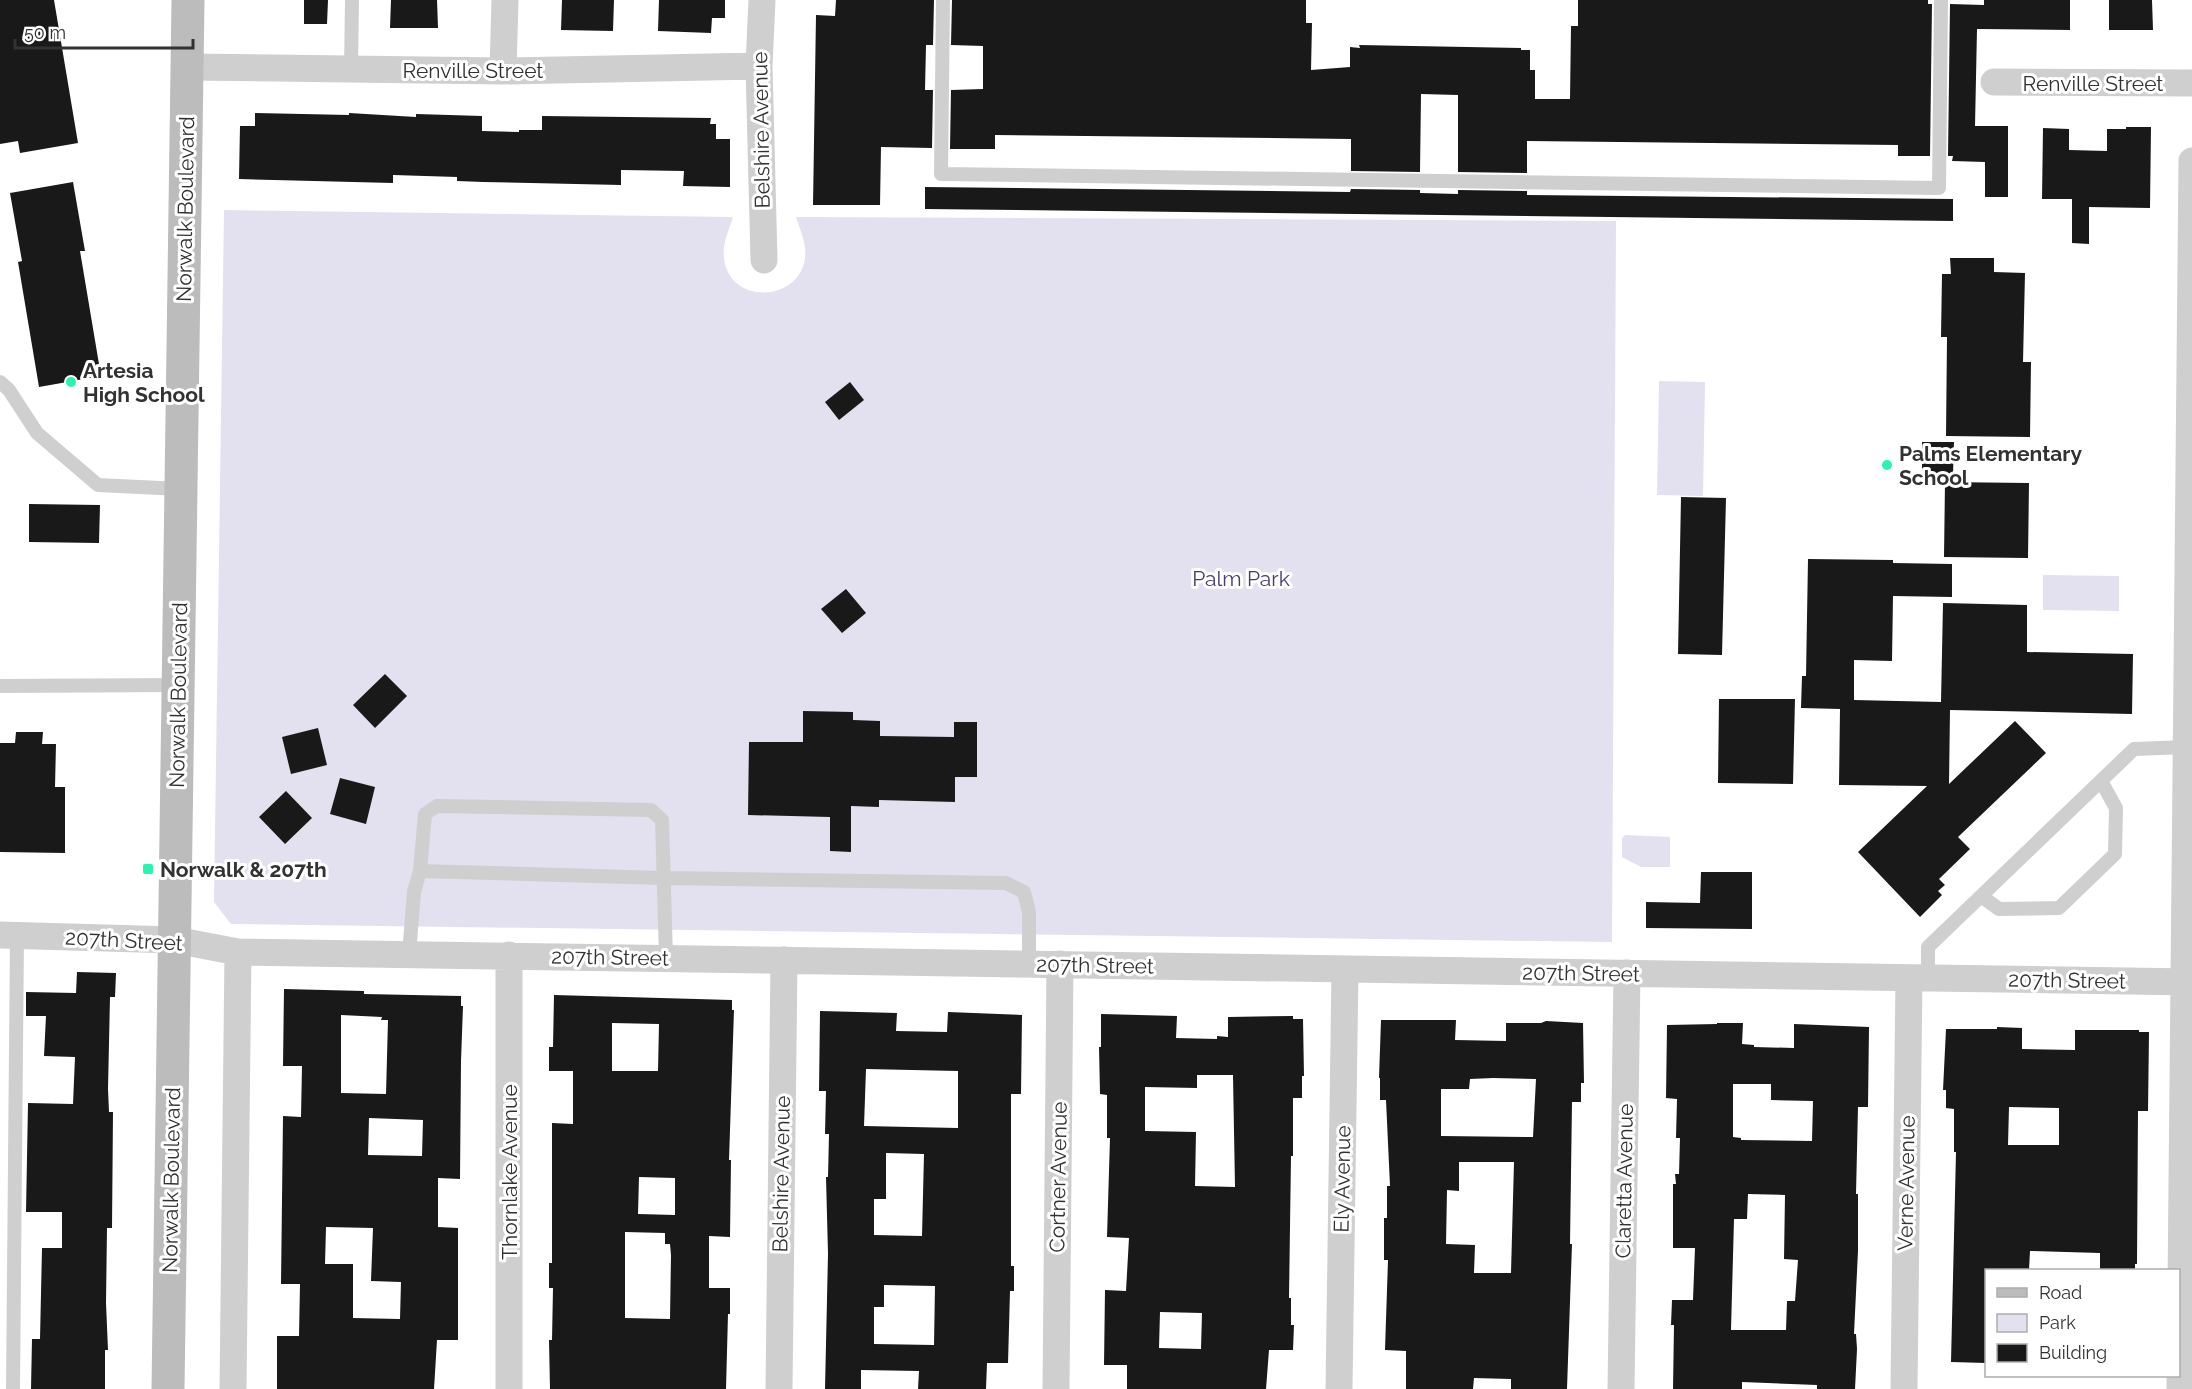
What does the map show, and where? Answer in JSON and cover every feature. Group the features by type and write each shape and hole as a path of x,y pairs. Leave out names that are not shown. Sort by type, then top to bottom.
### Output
{"main road":[{"name":"Norwalk Boulevard","path":"168,1389 188,0"}],"street":[{"path":"503,70 505,0"},
{"name":"Belshire Avenue","path":"762,0 759,66 764,260"},
{"name":"Renville Street","path":"187,68 503,70 759,66"},
{"name":"Renville Street","path":"1994,82 2192,84"},
{"path":"2180,1389 2188,982 2186,747 2192,162"},
{"name":"207th Street","path":"9,935 175,940 238,952 2188,982"},
{"path":"232,1389 238,952"},
{"name":"Thornlake Avenue","path":"509,956 509,1389"},
{"name":"Belshire Avenue","path":"779,1389 784,960"},
{"name":"Cortner Avenue","path":"1056,1389 1059,964"},
{"name":"Ely Avenue","path":"1339,1389 1344,969"},
{"name":"Claretta Avenue","path":"1621,1389 1627,974"},
{"name":"Verne Avenue","path":"1904,1389 1918,978"}],"lane":[{"path":"351,69 352,0"},
{"path":"943,0 941,174 1939,188 1941,0"},
{"path":"0,382 9,390 37,433 98,485 181,489"},
{"path":"0,686 179,685"},
{"path":"1918,978 1928,947 2134,749 2186,747"},
{"path":"1981,896 1999,909 2059,908 2115,854 2116,808 2101,781"},
{"path":"409,954 414,892 420,871 425,814 436,806 651,810 662,820 666,958"},
{"path":"420,871 664,878 1006,883 1024,892 1029,912 1029,964"},
{"path":"9,935 13,1389"}],"green space":[{"name":"Palm Park","path":"224,210 733,217 724,248 724,258 729,273 738,284 750,291 764,292 778,290 791,284 800,273 805,258 805,248 796,217 1616,221 1612,942 231,924 214,902"},
{"path":"1659,381 1705,382 1703,496 1657,495"},
{"path":"2043,575 2119,576 2119,611 2043,610"},
{"path":"1625,835 1670,837 1670,867 1641,867 1622,857 1622,838"}],"building":[{"path":"0,0 54,0 78,143 20,153 18,141 0,144"},
{"path":"304,0 328,0 327,24 304,24"},
{"path":"391,0 437,0 438,28 390,28"},
{"path":"562,0 614,0 613,31 561,30"},
{"path":"659,0 725,0 725,18 712,18 711,33 658,31"},
{"path":"836,0 934,0 933,45 926,45 925,90 933,90 932,148 881,147 880,205 813,205 816,15 835,16"},
{"path":"952,0 1306,0 1306,23 1312,23 1311,70 1350,67 1350,47 1360,48 1359,45 1521,48 1521,50 1530,50 1530,70 1535,70 1535,99 1570,99 1571,26 1578,26 1578,0 1928,0 1928,4 1932,4 1930,156 1898,156 1898,145 1527,141 1527,173 1458,172 1458,95 1421,94 1420,172 1351,171 1351,139 995,135 995,149 950,149 951,90 983,89 983,46 951,45"},
{"path":"1984,0 2070,0 2070,30 1977,29 1975,126 2008,126 2008,197 1985,197 1985,162 1952,161 1953,156 1948,156 1950,4 1984,5"},
{"path":"2109,0 2152,0 2153,30 2109,30"},
{"path":"255,113 349,115 349,113 416,117 416,114 482,116 482,131 519,132 519,130 542,130 542,116 711,118 710,124 716,124 716,139 730,139 730,187 683,186 684,171 621,170 621,185 457,181 457,177 393,175 393,183 239,179 240,126 255,126"},
{"path":"2126,127 2151,127 2150,208 2089,207 2089,244 2072,243 2072,199 2042,199 2043,128 2069,129 2069,150 2107,151 2107,129 2126,129"},
{"path":"73,182 85,251 80,251 101,376 39,387 18,262 22,261 10,193"},
{"path":"925,187 1350,192 1351,189 1420,190 1420,193 1458,194 1458,190 1527,191 1527,195 1953,199 1953,221 925,209"},
{"path":"1950,258 1994,258 1994,272 2025,273 2023,362 2031,362 2030,437 1946,436 1947,337 1941,337 1942,274 1951,274"},
{"path":"850,382 864,400 839,420 825,402"},
{"path":"1922,442 1954,442 1953,475 1922,475"},
{"path":"1945,482 2029,483 2028,558 1944,557"},
{"path":"1681,497 1726,498 1722,655 1678,654"},
{"path":"29,504 100,505 99,543 29,542"},
{"path":"1808,559 1893,560 1893,563 1952,564 1952,597 1893,596 1892,661 1854,660 1854,700 1941,702 1943,603 2027,605 2027,652 2133,654 2132,714 1950,710 1949,784 2015,721 2046,753 1958,837 1970,849 1939,879 1945,885 1938,891 1942,895 1920,917 1858,852 1927,786 1839,785 1840,709 1801,708 1802,676 1806,676"},
{"path":"846,589 866,613 842,633 821,609"},
{"path":"385,674 407,696 375,728 353,705"},
{"path":"1719,699 1795,699 1793,784 1718,783"},
{"path":"803,711 853,712 853,720 880,721 880,736 954,737 954,722 977,722 977,777 955,777 955,802 879,800 879,807 851,806 851,852 830,851 830,817 748,815 749,742 803,742"},
{"path":"318,728 327,765 291,774 282,737"},
{"path":"16,732 43,732 42,744 56,744 55,787 65,787 65,853 0,852 0,743 15,743"},
{"path":"340,778 375,787 366,824 330,814"},
{"path":"286,791 312,818 285,844 259,817"},
{"path":"1701,872 1752,872 1752,929 1646,928 1646,902 1700,903"},
{"path":"77,972 116,973 115,997 110,997 108,1089 109,1112 113,1112 112,1228 107,1228 108,1350 105,1350 105,1389 31,1389 32,1339 40,1339 42,1248 62,1248 62,1212 26,1212 28,1103 73,1104 75,1057 44,1056 46,1016 26,1016 26,992 76,993"},
{"path":"284,989 364,991 364,994 461,996 461,1006 463,1006 460,1179 438,1178 438,1227 458,1228 458,1340 437,1340 434,1389 277,1389 277,1336 299,1336 300,1284 281,1284 283,1116 301,1117 302,1066 283,1066","holes":["341,1015 382,1017 381,1020 388,1020 386,1094 341,1093","369,1118 423,1120 422,1156 368,1155","326,1227 373,1228 371,1281 401,1282 400,1319 353,1318 353,1264 325,1264"]},
{"path":"554,995 732,1000 732,1010 734,1010 729,1160 731,1160 730,1237 709,1236 709,1288 730,1288 726,1389 550,1389 549,1340 552,1340 553,1288 549,1288 549,1263 552,1263 552,1123 573,1124 573,1071 549,1071 549,1047 553,1047","holes":["612,1023 659,1024 658,1071 612,1071","639,1177 675,1178 675,1215 638,1214","625,1232 665,1233 665,1244 670,1244 671,1255 670,1319 625,1318"]},
{"path":"820,1011 897,1013 896,1031 947,1032 948,1012 1022,1015 1021,1094 1011,1094 1011,1266 1014,1266 1014,1291 1010,1291 1008,1363 987,1363 986,1389 918,1389 919,1371 861,1370 861,1389 825,1389 828,1254 826,1177 828,1177 829,1134 825,1134 826,1091 819,1091","holes":["866,1069 958,1071 958,1128 864,1126","886,1153 924,1154 922,1236 874,1235 874,1199 886,1199","884,1285 935,1286 934,1345 874,1344 874,1307 884,1307"]},
{"path":"1101,1014 1177,1016 1176,1038 1228,1037 1228,1017 1293,1016 1293,1019 1303,1019 1304,1076 1302,1076 1302,1098 1293,1098 1293,1156 1291,1156 1289,1298 1291,1298 1291,1325 1294,1325 1293,1350 1269,1350 1266,1389 1127,1389 1127,1365 1104,1365 1105,1290 1126,1291 1129,1238 1107,1237 1110,1138 1107,1138 1107,1095 1100,1094 1099,1047 1101,1047","holes":["1197,1075 1233,1075 1235,1187 1195,1186 1196,1132 1145,1131 1145,1087 1197,1088","1160,1312 1202,1313 1201,1349 1159,1348"]},
{"path":"1381,1020 1456,1020 1455,1040 1506,1041 1506,1023 1546,1021 1583,1023 1584,1083 1581,1083 1581,1102 1572,1102 1570,1244 1572,1244 1567,1389 1511,1389 1511,1379 1474,1378 1473,1389 1406,1389 1406,1351 1385,1350 1388,1260 1384,1260 1384,1218 1387,1218 1387,1186 1390,1186 1386,1100 1380,1100","holes":["1470,1079 1536,1079 1533,1137 1441,1136 1441,1089 1469,1089","1459,1162 1514,1162 1511,1273 1474,1273 1475,1245 1446,1244 1447,1190 1459,1191"]},
{"path":"1743,1023 1742,1044 1754,1045 1754,1047 1794,1048 1794,1024 1869,1027 1868,1107 1858,1107 1855,1389 1817,1389 1817,1385 1742,1382 1742,1389 1673,1389 1672,1300 1693,1300 1695,1248 1673,1248 1673,1184 1676,1184 1675,1174 1679,1174 1680,1138 1676,1138 1677,1099 1666,1098 1667,1025","holes":["1733,1084 1771,1084 1771,1100 1813,1101 1812,1141 1741,1140 1741,1138 1733,1137","1748,1194 1785,1195 1784,1259 1798,1260 1795,1301 1787,1301 1786,1330 1731,1330 1734,1219 1747,1219"]},
{"path":"2022,1028 2022,1049 2075,1050 2075,1030 2149,1032 2148,1111 2138,1111 2137,1264 2135,1264 2135,1269 2100,1269 2100,1253 2030,1251 2029,1269 1985,1269 1985,1363 1951,1362 1956,1152 1954,1152 1954,1109 1946,1108 1946,1090 1943,1090 1946,1029","holes":["2009,1107 2059,1108 2059,1145 2008,1145"]}],"place":[{"name":"Artesia High School","path":"71,382"},
{"name":"Palms Elementary School","path":"1887,465"},
{"name":"Norwalk & 207th","path":"148,869"}]}
